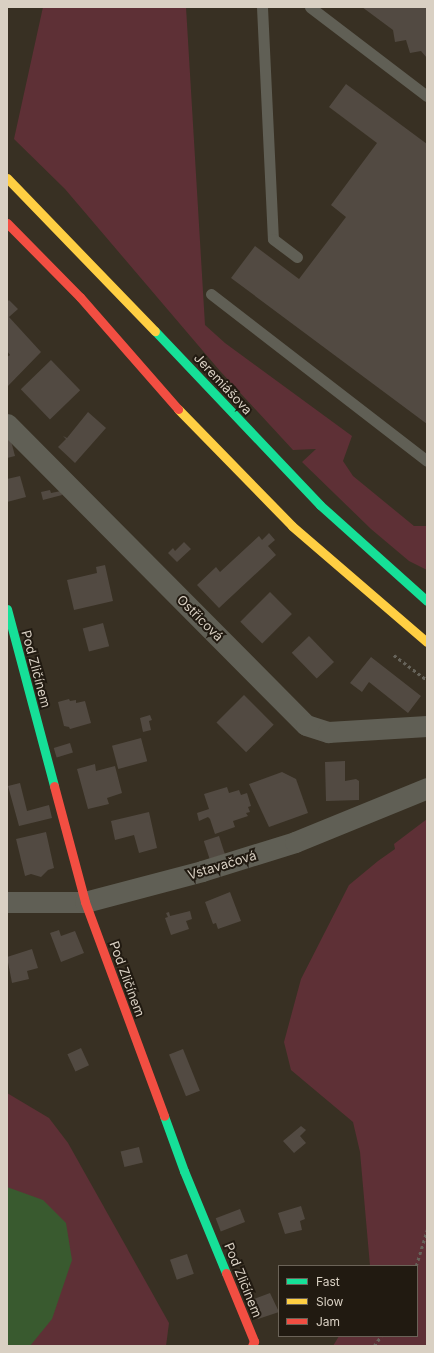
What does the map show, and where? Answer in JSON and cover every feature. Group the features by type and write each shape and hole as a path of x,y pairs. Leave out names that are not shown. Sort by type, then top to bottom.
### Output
{"main road":[{"name":"Jeremiášova","path":"7,178 103,276 320,505 427,601"},
{"path":"7,222 80,297 190,423 292,526 427,642"},
{"name":"Pod Zličínem","path":"7,609 85,902 184,1171 254,1341 252,1346"}],"street":[{"name":"Ostřicová","path":"7,424 306,725 328,732 427,726"},
{"name":"Vstavačová","path":"7,902 85,902 202,871 295,842 427,788"}],"lane":[{"path":"262,7 273,239 297,257"},
{"path":"310,7 427,96"},
{"path":"211,294 427,461"}],"path":[{"path":"394,654 427,680"},
{"path":"416,1265 427,1230"},
{"path":"374,1346 380,1337"}],"shaded area":[{"path":"43,7 186,7 205,325 225,343 352,436 343,461 353,476 414,526 427,526 427,570 409,561 371,529 302,462 316,449 293,450 220,371 65,189 14,139"},
{"path":"427,819 427,1346 333,1346 338,1337 418,1337 418,1265 370,1265 360,1152 353,1122 291,1070 284,1042 301,979 349,885 395,849 394,844"},
{"path":"7,1093 49,1118 68,1143 169,1323 166,1346 7,1346"},
{"path":"7,1187 43,1200 66,1223 72,1260 52,1319 30,1346 7,1346"}],"building":[{"path":"362,7 427,7 427,58 421,51 410,53 406,40 395,42 393,30"},
{"path":"346,84 427,144 427,424 231,278 255,246 299,279 346,217 331,205 377,143 329,107"},
{"path":"9,300 18,309 9,317 41,352 7,387 7,357 10,355 7,351 7,302"},
{"path":"51,360 80,390 50,419 21,389"},
{"path":"88,412 106,428 75,463 58,447 66,439 63,436 67,438"},
{"path":"10,437 15,456 7,458 7,439"},
{"path":"20,476 26,497 7,502 7,479"},
{"path":"50,490 51,493 61,491 62,495 43,500 41,492"},
{"path":"269,533 275,540 268,546 276,555 219,608 197,585 216,567 220,572 259,536 262,540"},
{"path":"184,542 191,549 177,562 168,553 173,548 175,551"},
{"path":"105,565 113,601 74,610 67,580 97,573 96,567"},
{"path":"270,592 292,614 262,644 240,622"},
{"path":"103,623 109,646 89,652 83,628"},
{"path":"309,636 334,662 317,679 292,653"},
{"path":"371,657 421,696 408,713 369,682 362,692 350,683"},
{"path":"244,695 274,725 246,752 216,723"},
{"path":"69,699 70,701 76,700 76,703 85,701 91,723 70,729 69,727 64,726 58,702"},
{"path":"150,715 152,720 149,721 151,730 143,732 140,718"},
{"path":"141,738 147,761 118,769 112,746"},
{"path":"70,743 73,753 57,758 54,748"},
{"path":"345,761 345,781 356,779 359,781 359,800 326,801 325,762"},
{"path":"95,764 96,771 115,766 122,793 107,798 109,804 88,809 77,769"},
{"path":"282,772 296,779 308,813 269,827 249,784"},
{"path":"20,783 27,811 49,805 52,818 19,826 8,786"},
{"path":"227,787 229,793 239,790 241,795 247,793 251,806 248,807 250,812 246,813 248,816 233,821 235,827 215,834 210,819 208,817 199,821 197,813 209,809 204,794"},
{"path":"149,812 157,848 139,853 134,835 115,840 111,821"},
{"path":"46,832 54,868 48,870 41,877 31,874 25,876 16,839"},
{"path":"219,836 225,854 210,859 204,841"},
{"path":"230,892 241,921 218,929 216,923 213,924 205,902"},
{"path":"190,911 192,919 186,921 189,929 171,935 165,918 168,917 166,913 169,912 170,916"},
{"path":"59,930 61,936 75,931 84,953 61,962 50,933"},
{"path":"32,949 38,968 27,971 29,979 12,983 7,957"},
{"path":"81,1048 89,1065 75,1072 67,1054"},
{"path":"183,1049 200,1091 186,1096 169,1055"},
{"path":"301,1126 306,1130 300,1136 306,1143 294,1153 283,1141"},
{"path":"139,1147 143,1163 124,1167 121,1152"},
{"path":"301,1206 305,1219 300,1221 302,1230 285,1234 278,1213"},
{"path":"240,1209 245,1222 221,1231 216,1218"},
{"path":"187,1254 194,1274 177,1280 170,1260"},
{"path":"270,1293 278,1312 258,1319 253,1312 258,1307 254,1299"}],"traffic: fast":[{"path":"155,331 320,505 427,601"},
{"path":"7,609 54,786"},
{"path":"164,1116 184,1171 226,1273"}],"traffic: slow":[{"path":"7,178 155,331"},
{"path":"178,409 292,526 427,642"}],"traffic: jam":[{"path":"7,223 80,297 178,409"},
{"path":"54,786 85,902 164,1116"},
{"path":"226,1273 254,1341 252,1346"}]}
